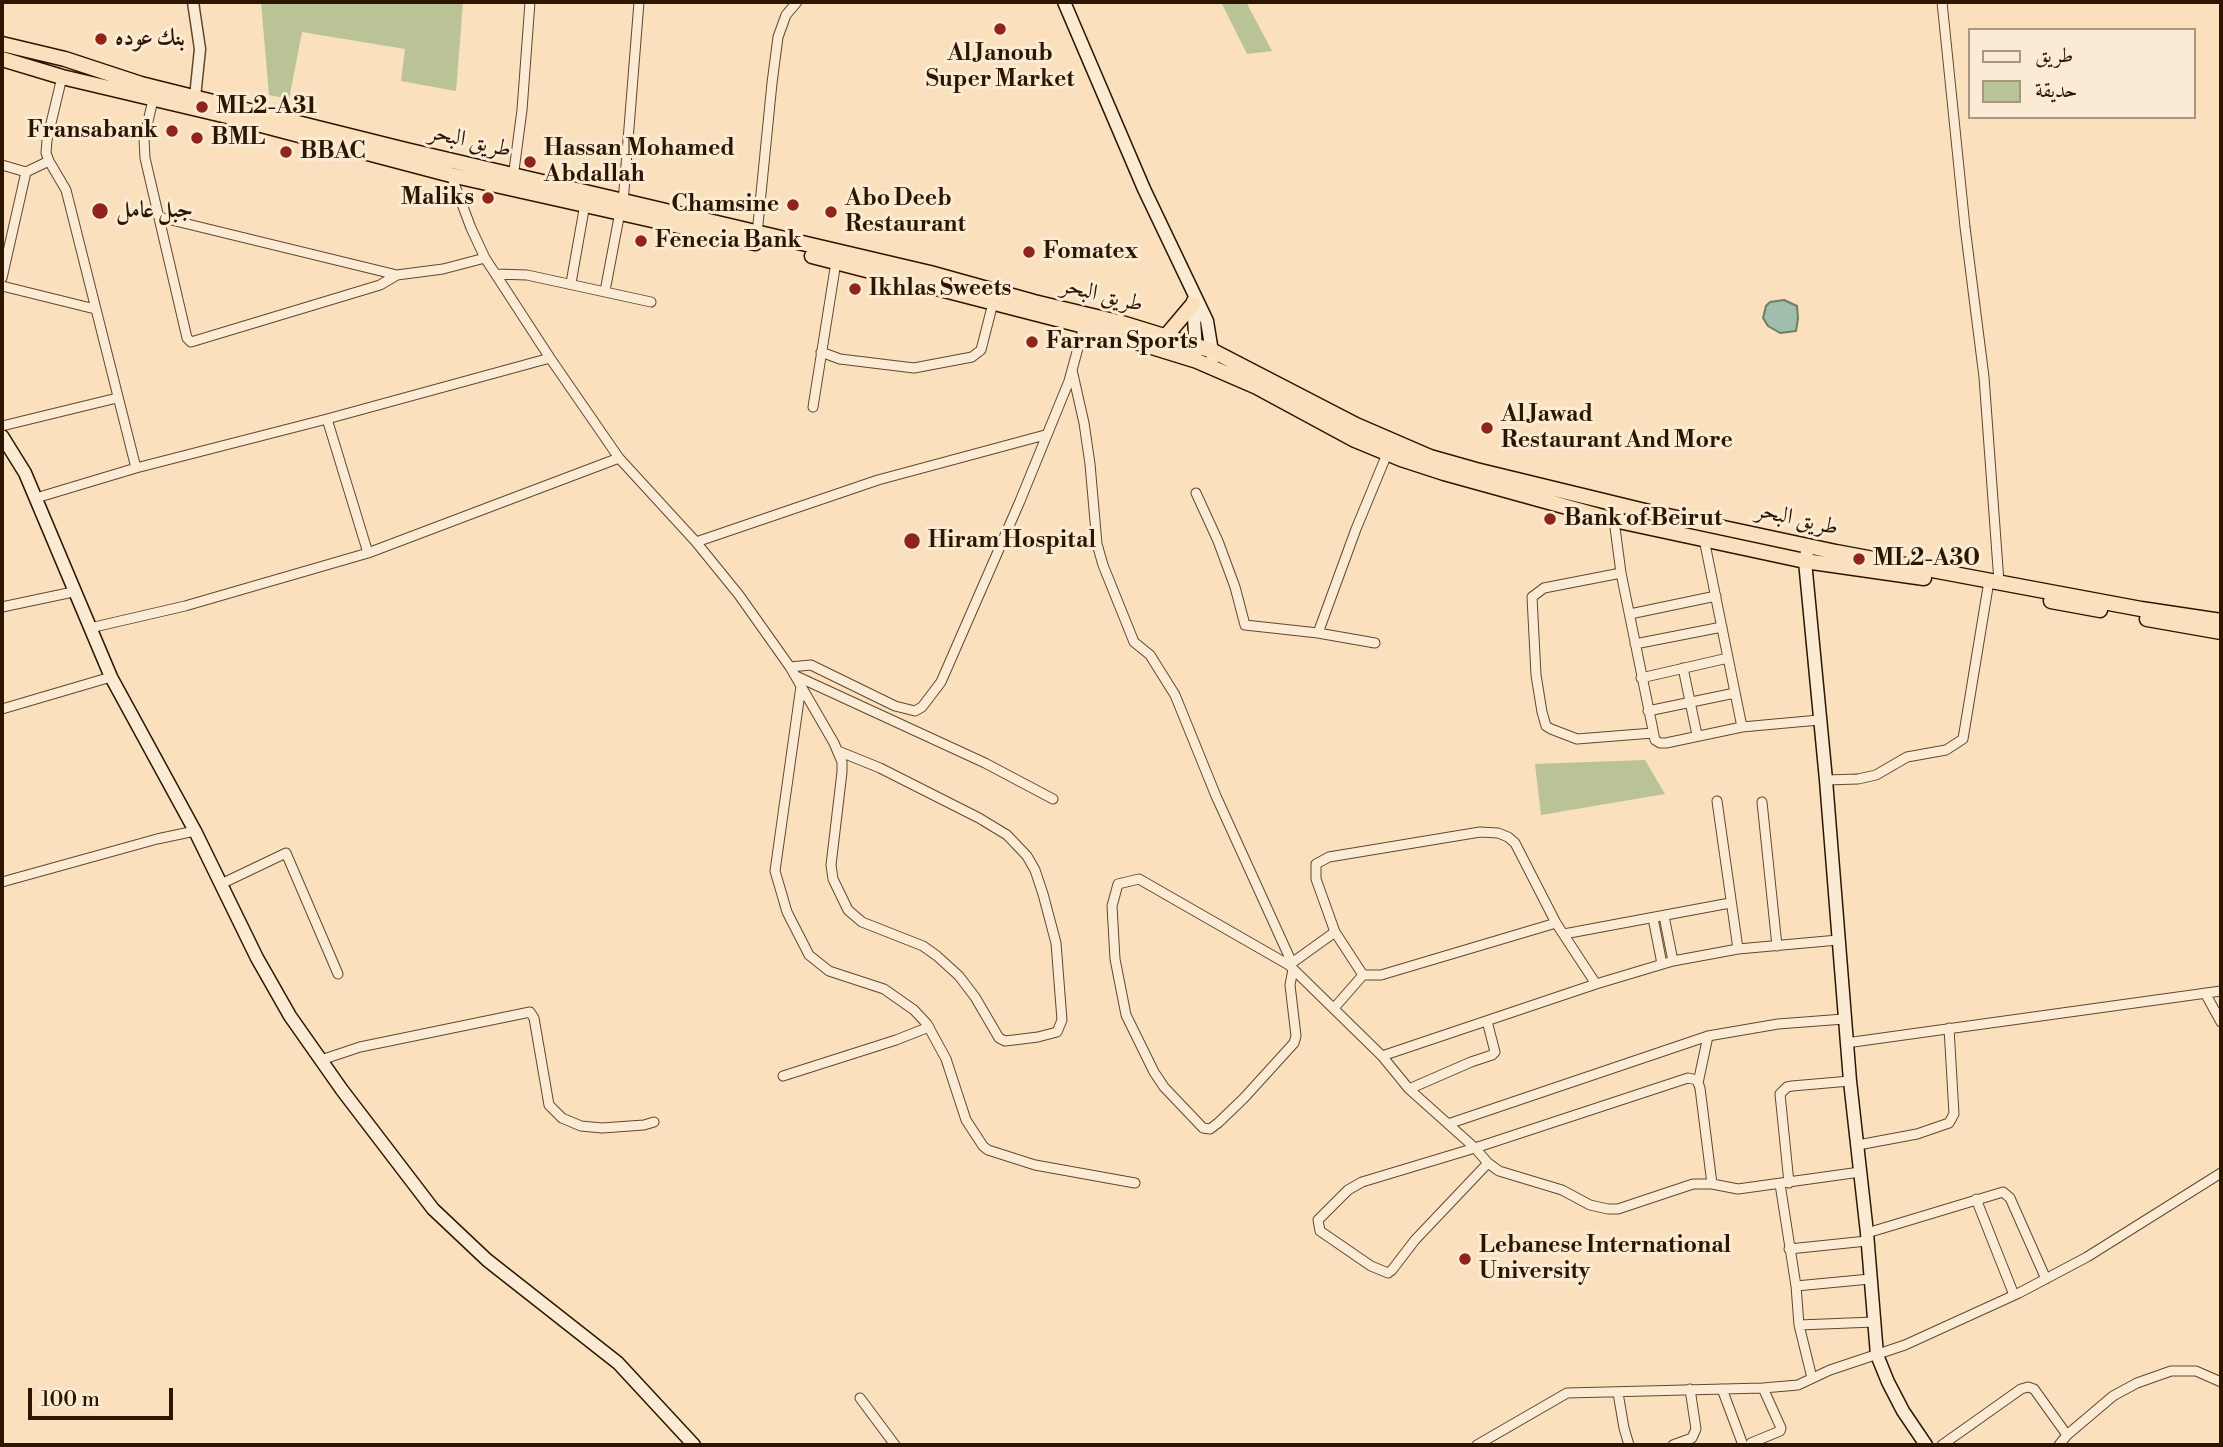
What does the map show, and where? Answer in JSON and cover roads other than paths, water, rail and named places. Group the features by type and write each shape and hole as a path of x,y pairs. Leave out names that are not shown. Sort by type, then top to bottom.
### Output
{"highway":[{"name":"طريق البحر","path":"2,44 65,59 141,84 512,181 1084,326 1214,367 1387,454 1444,473 1614,520 1805,561 1993,585 2221,621"},
{"name":"طريق البحر","path":"2,60 451,175 512,181 585,204 683,215 930,273 1166,336 1213,351 1356,425 1430,457 1617,505 1993,585 2072,606 2221,632"},
{"path":"1166,336 1193,300"}],"main road":[{"path":"1063,2 1193,300 1207,321 1214,367"},
{"path":"1193,300 1197,361"},
{"path":"2,436 8,456 36,498 73,592 111,677 195,831 272,985 321,1060 433,1209 487,1260 618,1363 694,1445"},
{"path":"1808,545 1805,561 1826,780 1846,1043 1877,1355 1898,1401 1926,1445"}],"street":[{"path":"193,2 200,49 195,97"},
{"path":"512,181 530,2"},
{"path":"605,290 621,208 639,2"},
{"path":"757,234 778,37 786,15 797,2"},
{"path":"1826,780 1858,779 1876,775 1907,757 1946,750 1963,739 1993,585 1984,377 1965,227 1942,2"},
{"path":"62,77 47,139 48,161 66,190 136,468"},
{"path":"153,100 144,147 187,338 191,342 380,285 397,275"},
{"path":"2,165 26,172 48,161"},
{"path":"2,278 26,172"},
{"path":"451,175 485,258 550,358 619,458 696,542 739,595 790,667 838,751 842,772 831,865 833,879 848,910 862,922 923,946 937,956 959,976 975,997 999,1038 1005,1041 1014,1040 1058,1031 1062,1020 1056,943 1035,870 1022,850 1007,835 979,818 880,768 838,751"},
{"path":"570,283 585,204"},
{"path":"159,217 397,275 443,269 485,258"},
{"path":"813,407 836,262"},
{"path":"496,274 527,275 651,302"},
{"path":"2,286 95,309"},
{"path":"821,352 840,359 914,368 972,357 981,351 993,303"},
{"path":"790,667 811,664 895,706 915,711 922,707 941,681 1020,501 1072,370 1084,326"},
{"path":"36,498 136,468 550,358"},
{"path":"1072,370 1084,424 1097,544 1103,565 1134,642 1150,655 1175,695 1216,796 1291,965 1290,985 1296,1038 1294,1043 1214,1127 1203,1128 1164,1087 1126,1015 1115,959 1112,906 1118,884 1139,879 1291,965 1382,1056 1409,1089 1499,1171 1562,1190 1590,1205 1608,1209 1618,1209 1693,1184 1713,1184 1738,1189 1860,1172"},
{"path":"2,426 117,398"},
{"path":"327,419 368,553"},
{"path":"696,542 878,480 1045,435"},
{"path":"1318,633 1387,454"},
{"path":"90,628 219,596 368,553 619,458"},
{"path":"1196,494 1223,552 1245,625 1375,643"},
{"path":"1614,520 1621,573 1655,740 1660,743 1742,727 1819,720"},
{"path":"1704,539 1742,727"},
{"path":"1621,573 1544,588 1535,592 1532,597 1536,675 1542,712 1546,726 1577,738 1653,733"},
{"path":"2,607 73,592"},
{"path":"1630,614 1716,596"},
{"path":"1635,643 1722,627"},
{"path":"1641,678 1728,658"},
{"path":"1683,668 1697,735"},
{"path":"2,709 111,677"},
{"path":"796,677 985,763 1053,799"},
{"path":"801,686 775,871 787,912 804,948 817,963 829,971 884,989 914,1010 929,1027 946,1059 966,1120 988,1150 1048,1168 1135,1184"},
{"path":"1648,711 1735,693"},
{"path":"1717,802 1738,949"},
{"path":"1762,802 1777,946"},
{"path":"2,881 195,831"},
{"path":"1363,975 1335,932 1316,879 1315,868 1321,860 1422,840 1480,832 1498,833 1515,843 1556,923 1596,984"},
{"path":"221,884 286,853 338,974"},
{"path":"1564,934 1730,904"},
{"path":"1664,916 1673,961"},
{"path":"1653,918 1662,964"},
{"path":"1335,1007 1363,975 1381,975 1556,923"},
{"path":"1291,965 1335,932"},
{"path":"1382,1056 1673,961 1738,949 1838,940"},
{"path":"1846,1043 2221,991"},
{"path":"2205,993 2221,1022"},
{"path":"321,1060 360,1047 530,1012 534,1018 549,1105 562,1118 581,1126 602,1128 654,1122"},
{"path":"1448,1124 1709,1036 1779,1024 1844,1019"},
{"path":"1409,1089 1492,1055 1495,1052 1487,1021"},
{"path":"783,1076 929,1027"},
{"path":"1858,1145 1917,1134 1949,1123 1954,1114 1949,1028"},
{"path":"1698,1083 1709,1036"},
{"path":"1488,1163 1415,1240 1388,1273 1371,1266 1320,1231 1318,1220 1354,1186 1688,1078 1694,1078 1698,1083 1704,1108 1713,1184"},
{"path":"1812,1378 1799,1325 1796,1286 1789,1249 1780,1094 1787,1087 1850,1081"},
{"path":"1477,1445 1567,1393 1798,1385 1877,1355 2014,1296 2087,1257 2221,1173"},
{"path":"1789,1249 1867,1237 2003,1192 2010,1198 2046,1279"},
{"path":"1976,1199 2014,1296"},
{"path":"1796,1286 1870,1279"},
{"path":"1799,1325 1874,1322"},
{"path":"2059,1445 2113,1396 2171,1371 2196,1371 2221,1382"},
{"path":"1942,1445 2021,1389 2028,1387 2034,1389 2067,1435"},
{"path":"1722,1389 1747,1444 1780,1431 1781,1427 1763,1388"},
{"path":"1673,1445 1692,1438 1696,1429 1690,1390"},
{"path":"1618,1392 1629,1445"},
{"path":"860,1398 895,1445"}],"place":[{"name":"Al Janoub Super Market","path":"1000,29"},
{"name":"بنك عوده","path":"101,39"},
{"name":"ML2-A31","path":"202,107"},
{"name":"Fransabank","path":"172,131"},
{"name":"BML","path":"197,138"},
{"name":"BBAC","path":"286,152"},
{"name":"Hassan Mohamed Abdallah","path":"530,162"},
{"name":"Maliks","path":"488,198"},
{"name":"Chamsine","path":"793,205"},
{"name":"جبل عامل","path":"100,211"},
{"name":"Abo Deeb Restaurant","path":"831,212"},
{"name":"Fenecia Bank","path":"641,241"},
{"name":"Fomatex","path":"1029,252"},
{"name":"Ikhlas Sweets","path":"855,289"},
{"name":"Farran Sports","path":"1032,342"},
{"name":"Al Jawad Restaurant And More","path":"1487,428"},
{"name":"Bank of Beirut","path":"1550,519"},
{"name":"Hiram Hospital","path":"912,541"},
{"name":"ML2-A30","path":"1859,559"},
{"name":"Lebanese International University","path":"1465,1259"}]}
